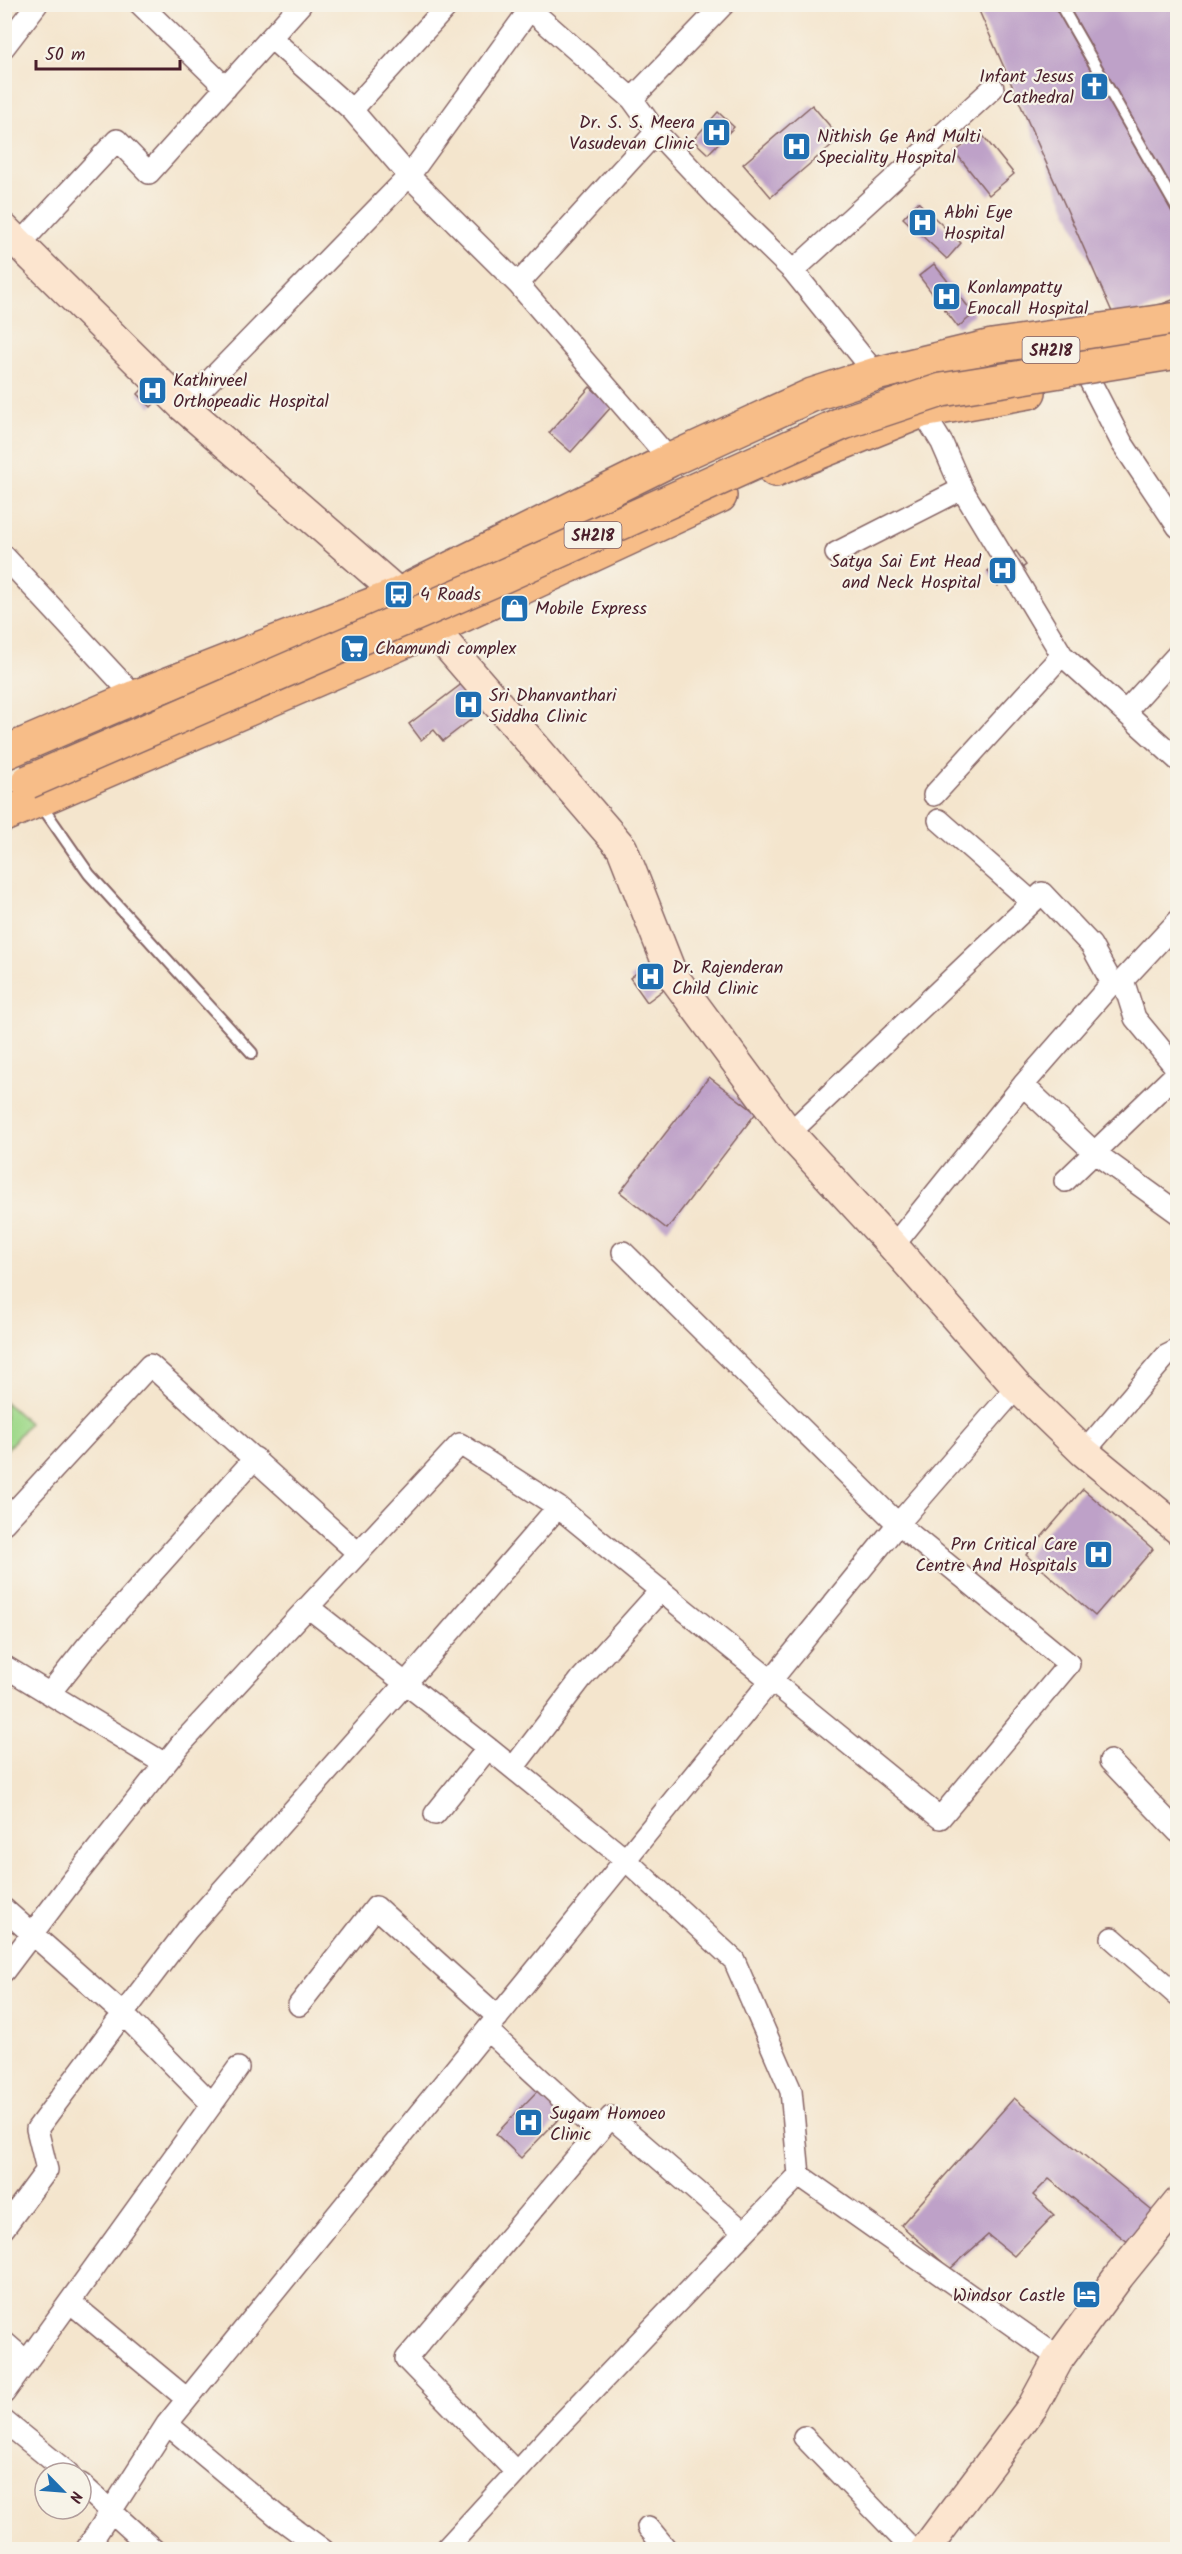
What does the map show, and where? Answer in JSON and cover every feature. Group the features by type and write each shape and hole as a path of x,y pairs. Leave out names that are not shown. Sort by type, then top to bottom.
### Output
{"main road":[{"path":"4,753 135,697 399,594 670,460 812,395 876,374 992,346 1178,320"},
{"name":"SH218","path":"4,771 264,664 553,533 744,442 834,405 925,376 999,359 1068,347 1178,333"},
{"name":"SH218","path":"4,792 501,577 843,423 942,390 1178,352"},
{"path":"4,816 433,629 794,462 922,411 1178,366"}],"street":[{"path":"4,47 37,4"},
{"path":"140,4 226,88"},
{"path":"301,4 149,173 117,140 12,237 184,407 399,594 433,629 622,848 672,975 788,1132 893,1246 1017,1387 1084,1452 1178,1528"},
{"path":"352,110 449,4"},
{"path":"632,99 724,4"},
{"path":"184,407 409,176 527,7 632,99 656,132 720,200 793,270 876,374"},
{"path":"271,38 352,110 409,176 518,284 670,460"},
{"path":"793,270 993,88"},
{"path":"518,284 656,132"},
{"path":"1090,381 1122,443 1178,527"},
{"path":"922,411 942,443 962,489 1062,655 1177,759"},
{"path":"836,553 962,489"},
{"path":"4,556 135,697"},
{"path":"1125,712 1178,654"},
{"path":"934,795 1062,655"},
{"path":"939,820 1032,902"},
{"path":"788,1132 1042,893 1091,945 1118,982 1135,1018 1178,1071 1065,1181"},
{"path":"893,1246 1023,1085 1178,921"},
{"path":"1023,1085 1095,1153 1178,1213"},
{"path":"4,1971 165,1764 357,1553 460,1444 558,1507 940,1818 1069,1664 898,1524 623,1252"},
{"path":"1084,1452 1166,1356 1178,1350"},
{"path":"4,1522 150,1365 357,1553"},
{"path":"86,2550 167,2424 187,2399 898,1524 1017,1387"},
{"path":"49,1694 87,1646 255,1458"},
{"path":"4,2228 47,2170 37,2129 187,1930 558,1507"},
{"path":"513,1768 581,1679 661,1590"},
{"path":"308,1607 626,1860 734,1960 791,2091 799,2175 516,2472 445,2550"},
{"path":"4,1666 165,1764"},
{"path":"435,1814 488,1748"},
{"path":"1110,1761 1178,1832"},
{"path":"299,2005 375,1907 598,2132"},
{"path":"4,1909 33,1932 123,2014 212,2104"},
{"path":"1112,1938 1178,1996"},
{"path":"4,2393 238,2068"},
{"path":"516,2472 405,2359 611,2117 744,2232"},
{"path":"799,2175 1059,2358"},
{"path":"925,2550 1033,2406 1059,2358 1119,2276 1178,2203"},
{"path":"70,2302 187,2399"},
{"path":"4,2342 27,2362"},
{"path":"4,2421 53,2461"},
{"path":"167,2424 277,2516 323,2550"},
{"path":"804,2437 913,2550"},
{"path":"93,2494 154,2550"},
{"path":"648,2528 667,2550"}],"lane":[{"path":"1060,4 1178,210"},
{"path":"37,800 89,874 252,1053"}],"green space":[{"path":"5,1402 29,1423 5,1452"}],"building":[{"name":"Infant Jesus Cathedral","path":"976,4 1178,4 1178,168 1173,172 1178,179 1178,298 1116,321"},
{"path":"812,105 840,138 771,197 743,164"},
{"path":"718,112 734,127 708,154 693,140"},
{"path":"980,132 1014,174 989,195 955,152"},
{"path":"918,202 961,243 947,259 903,218"},
{"path":"934,264 974,314 958,327 919,276"},
{"path":"152,379 165,392 151,407 138,394"},
{"path":"590,387 612,406 571,452 549,433"},
{"path":"1016,551 1026,565 998,586 988,571"},
{"path":"467,680 494,702 443,741 434,730 421,740 409,724"},
{"path":"654,960 671,984 647,1002 630,978"},
{"path":"709,1077 756,1113 667,1229 620,1192"},
{"path":"1083,1489 1153,1549 1095,1616 1026,1555"},
{"path":"543,2085 568,2109 521,2158 496,2134"},
{"path":"1014,2098 1156,2214 1129,2243 1049,2179 1033,2195 1054,2215 1014,2256 988,2235 950,2269 901,2225"}],"place":[{"name":"Infant Jesus Cathedral","path":"1095,86"},
{"name":"Dr. S. S. Meera Vasudevan Clinic","path":"716,132"},
{"name":"Nithish Ge And Multi Speciality Hospital","path":"796,146"},
{"name":"Abhi Eye Hospital","path":"923,222"},
{"name":"Konlampatty Enocall Hospital","path":"946,297"},
{"name":"Kathirveel Orthopeadic Hospital","path":"152,390"},
{"name":"Satya Sai Ent Head and Neck Hospital","path":"1002,571"},
{"name":"4 Roads","path":"399,594"},
{"name":"Mobile Express","path":"514,608"},
{"name":"Chamundi complex","path":"354,648"},
{"name":"Sri Dhanvanthari Siddha Clinic","path":"468,705"},
{"name":"Dr. Rajenderan Child Clinic","path":"651,977"},
{"name":"Prn Critical Care Centre And Hospitals","path":"1098,1554"},
{"name":"Sugam Homoeo Clinic","path":"529,2123"},
{"name":"Windsor Castle","path":"1086,2295"}]}
